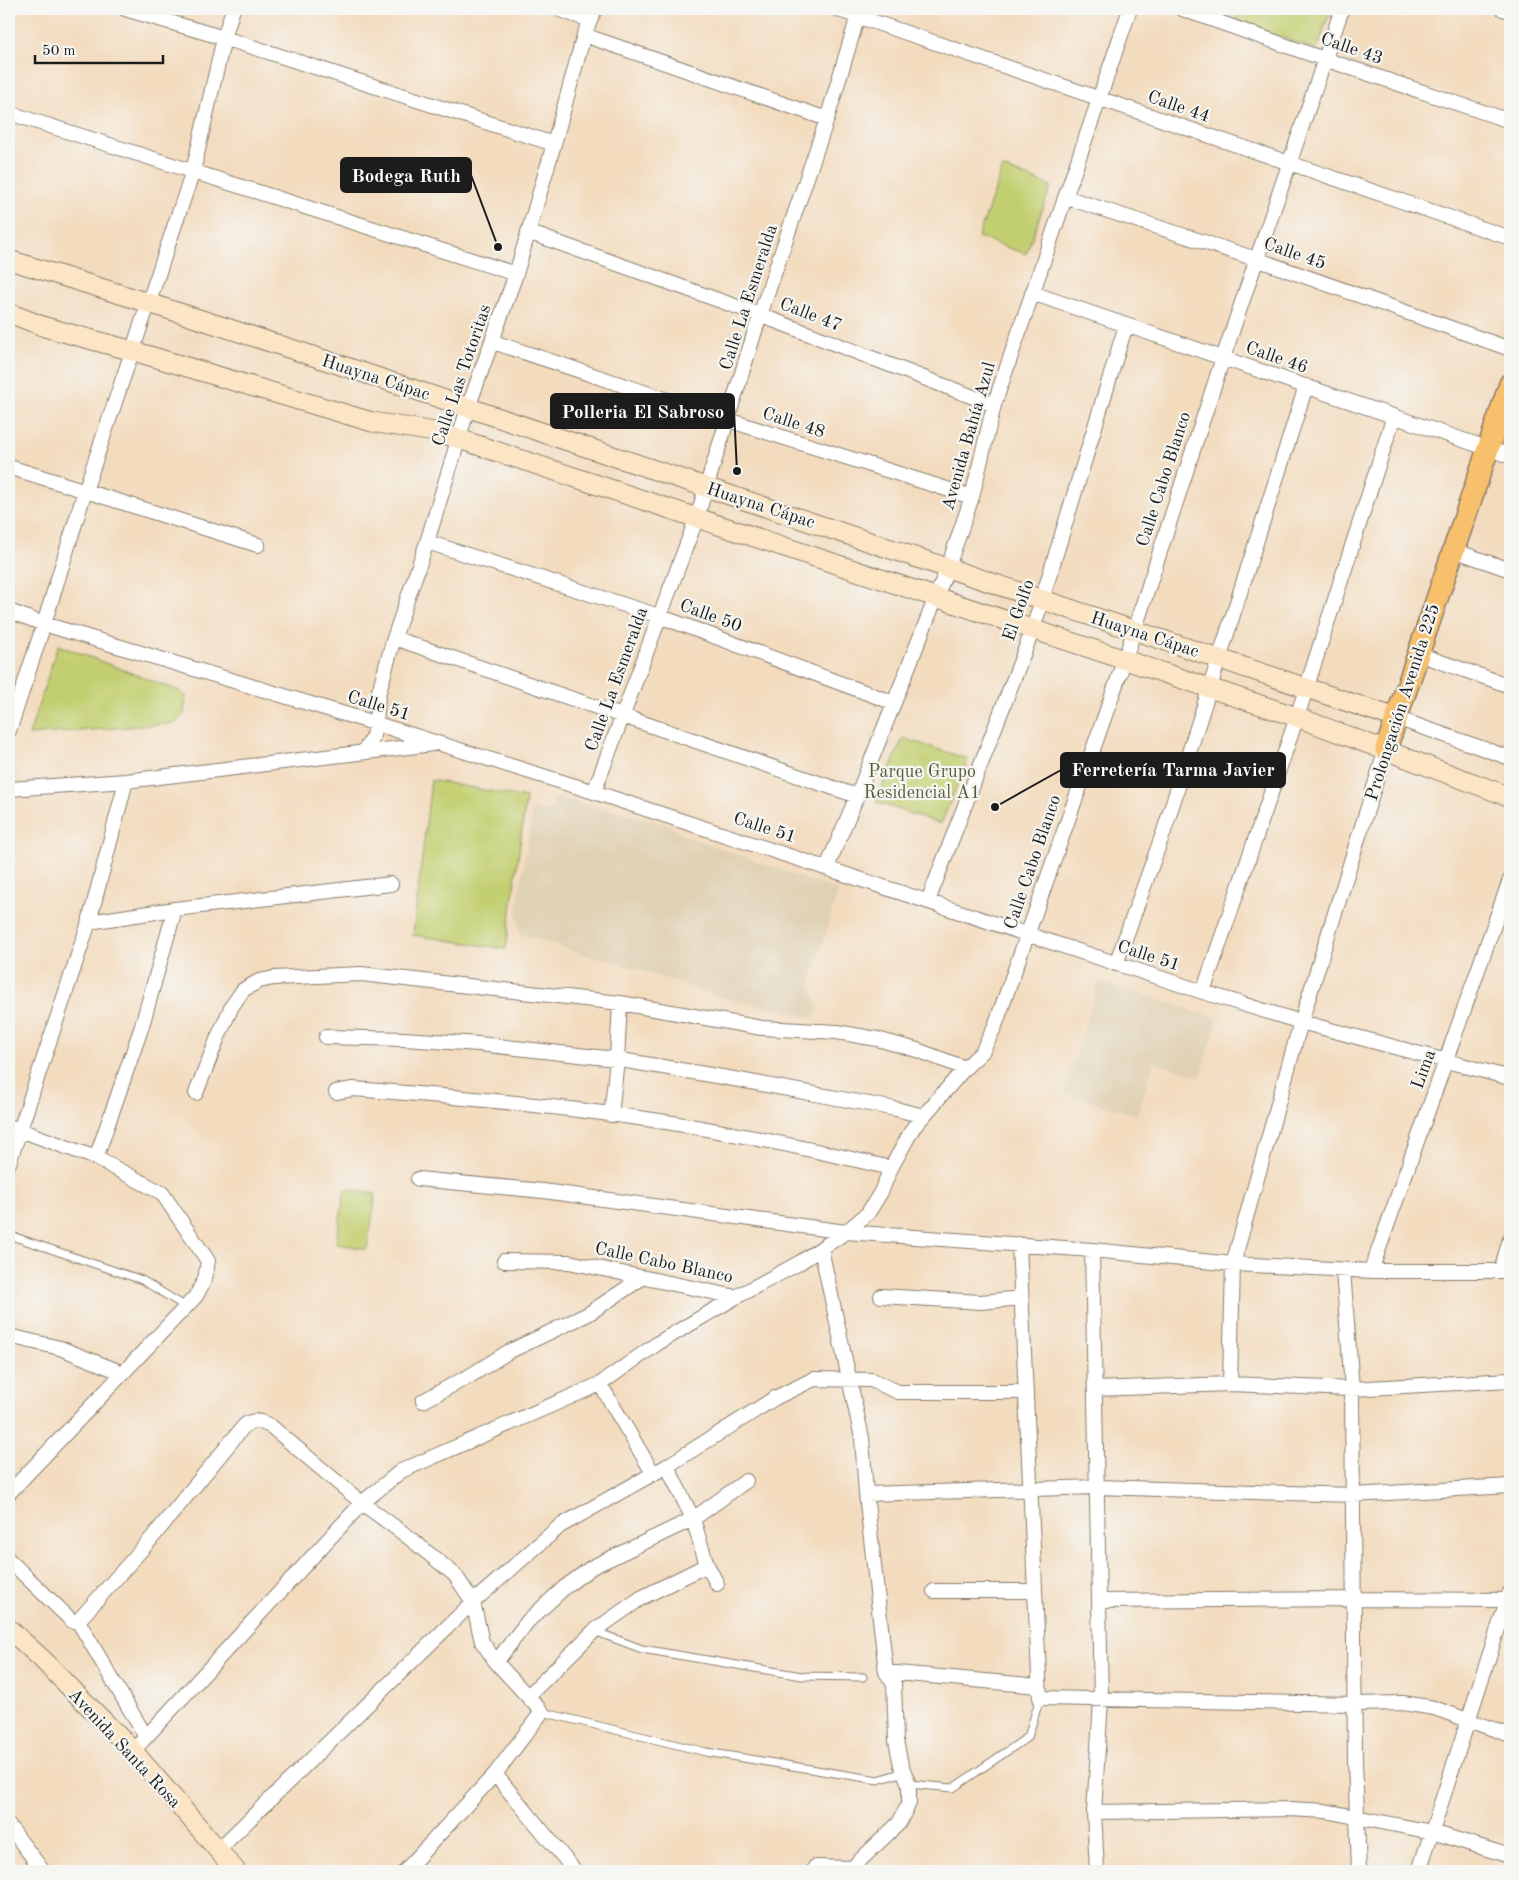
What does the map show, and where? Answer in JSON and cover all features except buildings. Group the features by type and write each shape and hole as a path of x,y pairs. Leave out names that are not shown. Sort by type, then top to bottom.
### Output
{"main road":[{"name":"Huayna Cápac","path":"9,260 150,302 1396,718"},
{"name":"Huayna Cápac","path":"9,313 45,327 133,351 372,422 420,429 459,439 1298,717 1510,797"},
{"name":"Prolongación Avenida 225","path":"1386,749 1510,384"},
{"name":"Avenida Santa Rosa","path":"9,1629 41,1658 133,1751 236,1871"}],"street":[{"path":"125,9 224,38 554,144"},
{"path":"9,731 85,492 193,171 224,38 233,9"},
{"path":"557,9 592,14"},
{"name":"Calle 44","path":"836,9 859,12 1099,99 1510,238"},
{"name":"Avenida Bahía Azul","path":"827,867 948,567 972,497 994,405 1130,9"},
{"name":"Calle 43","path":"1182,9 1510,121"},
{"name":"Calle Cabo Blanco","path":"504,1260 569,1262 736,1298 799,1264 846,1232 868,1213 881,1192 891,1168 913,1128 965,1068 982,1052 995,1026 1125,659 1222,358 1342,9"},
{"path":"1502,9 1510,11"},
{"name":"Calle La Esmeralda","path":"594,792 697,517 760,315 827,119 859,12"},
{"name":"Calle Las Totoritas","path":"363,752 372,739 376,724 378,695 394,638 427,542 468,408 516,274 584,35 592,14"},
{"path":"584,35 827,119"},
{"path":"9,114 516,274"},
{"name":"Calle 45","path":"1065,197 1256,259 1510,349"},
{"name":"Calle 47","path":"528,232 760,315 994,405"},
{"name":"Calle 46","path":"1032,293 1510,456"},
{"name":"El Golfo","path":"928,901 1033,628 1126,325"},
{"name":"Calle 48","path":"493,342 728,420 972,497"},
{"path":"1116,964 1164,831 1306,386"},
{"path":"1203,992 1298,717 1394,416"},
{"path":"9,467 258,545"},
{"name":"Calle 50","path":"427,542 659,616 894,703"},
{"path":"1453,550 1510,570"},
{"name":"Calle 51","path":"9,611 44,624 594,792 1203,992 1300,1022 1510,1078"},
{"path":"394,638 857,796"},
{"path":"1418,654 1510,686"},
{"name":"Huayna Cápac","path":"1396,718 1510,758"},
{"path":"9,789 126,781 438,743"},
{"name":"Prolongación Avenida 225","path":"1230,1384 1233,1264 1300,1022 1386,749"},
{"path":"9,1163 14,1127 89,922 126,781"},
{"name":"Lima","path":"1371,1271 1510,880"},
{"path":"89,922 175,909 391,884"},
{"path":"96,1158 141,1029 175,909"},
{"path":"196,1093 232,1006 243,990 259,981 274,978 361,974 620,1003 762,1028 837,1032 877,1039 917,1050 965,1068"},
{"path":"611,1115 617,1060 620,1003"},
{"path":"326,1037 404,1039 479,1044 617,1060 734,1079 896,1109 923,1116"},
{"path":"336,1092 353,1089 482,1099 611,1115 713,1130 807,1148 891,1168"},
{"path":"9,1493 196,1296 205,1279 208,1260 162,1193 96,1158 14,1127"},
{"path":"418,1179 543,1192 846,1232 1092,1250 1233,1264 1343,1270 1506,1271 1510,1238"},
{"path":"1018,1244 1039,1692"},
{"path":"815,1867 852,1868 899,1823 909,1802 906,1778 896,1741 894,1684 886,1672 866,1494 862,1438 821,1249"},
{"path":"1092,1250 1101,1700 1094,1812 1097,1871"},
{"path":"1343,1270 1352,1388 1354,1704 1359,1871"},
{"path":"423,1401 473,1374 508,1352 588,1314 642,1278"},
{"path":"881,1296 982,1302 1021,1298"},
{"path":"133,1751 362,1503 402,1471 600,1384 658,1342 736,1298"},
{"path":"9,1336 60,1348 123,1373"},
{"path":"218,1850 473,1602 560,1526 667,1466 775,1398 814,1379 871,1380 898,1392 1025,1392"},
{"path":"1095,1389 1230,1384 1352,1388 1510,1380"},
{"path":"600,1384 652,1473"},
{"path":"9,1560 72,1621 78,1621 151,1539 248,1422 265,1423 273,1428 362,1503 455,1575 473,1602 482,1642 496,1662 542,1712 496,1774 405,1871"},
{"path":"667,1466 693,1519 707,1565 717,1584"},
{"path":"496,1662 528,1621 578,1577 592,1567 693,1519 746,1481"},
{"path":"866,1494 1097,1487 1353,1495 1510,1486"},
{"path":"528,1696 594,1631 641,1598 707,1565"},
{"path":"934,1591 1034,1592"},
{"path":"1100,1601 1510,1596 1418,1871"},
{"path":"78,1621 146,1737"},
{"path":"886,1672 1101,1700 1403,1703 1434,1708 1510,1735"},
{"path":"496,1774 574,1871"},
{"path":"1094,1812 1290,1809 1325,1811 1432,1832 1510,1856"},
{"path":"9,1826 43,1871"}],"lane":[{"path":"9,1235 142,1280 186,1306"},
{"path":"594,1631 642,1649 802,1676 863,1677"},
{"path":"542,1712 716,1753 878,1780 906,1778 953,1788 1028,1737 1039,1692"}],"shaded area":[{"path":"554,797 668,824 681,834 838,891 810,985 818,1008 814,1018 724,998 607,959 592,957 521,934 516,913 533,809 551,812"},
{"path":"1099,981 1218,1019 1200,1077 1154,1062 1137,1116 1064,1093"},
{"path":"9,1852 20,1869 9,1871"}],"green space":[{"path":"1240,9 1331,9 1317,50 1235,21"},
{"path":"1003,168 1051,186 1026,254 978,237"},
{"path":"58,645 179,691 186,696 184,714 176,723 29,735"},
{"name":"Parque Grupo Residencial A1","path":"903,738 968,759 941,824 876,802"},
{"path":"431,780 526,798 506,949 413,935"},
{"path":"345,1189 376,1194 367,1249 336,1244"}],"place":[{"name":"Bodega Ruth","path":"498,247"},
{"name":"Polleria El Sabroso","path":"737,471"},
{"name":"Ferretería Tarma Javier","path":"995,807"}]}
